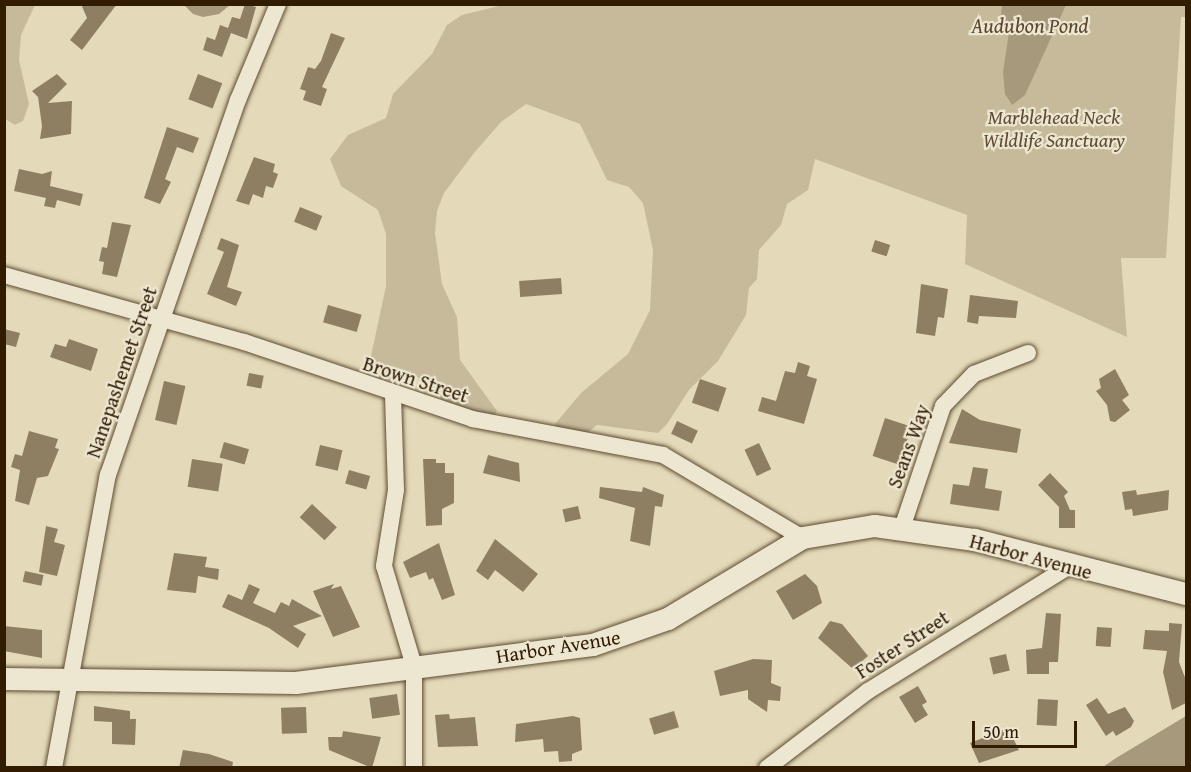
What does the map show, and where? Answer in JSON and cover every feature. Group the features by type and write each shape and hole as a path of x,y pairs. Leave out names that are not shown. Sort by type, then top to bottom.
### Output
{"main road":[{"name":"Harbor Avenue","path":"4,679 296,683 617,639 668,619 803,538 828,531 902,528 975,540 1068,567 1186,594"}],"street":[{"name":"Nanepashemet Street","path":"54,768 68,679 108,475 164,320 238,99 278,4"},
{"name":"Brown Street","path":"4,275 297,359 393,395 529,432 663,455 803,538"},
{"name":"Seans Way","path":"902,528 943,406 974,374 1028,352"},
{"path":"393,395 396,490 384,566 414,666 414,768"},
{"name":"Foster Street","path":"768,768 868,691 1068,567"}],"green space":[{"path":"4,5 35,5 21,35 19,60 29,104 23,121 15,125 5,119"},
{"name":"Marblehead Neck Wildlife Sanctuary","path":"503,5 1186,5 1186,17 1181,17 1166,258 1121,258 1127,337 965,264 967,215 815,159 808,190 787,204 781,225 759,250 757,279 749,288 746,315 718,361 689,390 667,424 658,433 597,425 584,435 557,430 555,424 581,393 628,354 650,310 653,250 643,203 629,187 607,180 580,124 526,104 501,122 474,153 444,193 437,211 435,233 442,284 457,317 460,360 497,411 493,419 480,422 442,399 414,374 377,380 368,370 386,286 386,234 378,210 341,186 330,159 348,135 386,118 393,94 432,54 447,25 462,15"}],"water":[{"path":"184,5 230,5 219,14 203,17 193,14"},
{"name":"Audubon Pond","path":"1002,5 1066,5 1025,95 1012,105 1005,94 1003,72 1009,32 1001,17"},
{"path":"1186,716 1186,767 1103,767 1116,758"}],"building":[{"path":"81,4 117,4 82,50 70,40 87,18"},
{"path":"245,4 256,7 247,39 231,33 222,57 203,50 207,37 215,40 220,25 228,28 232,17 240,19"},
{"path":"331,33 345,38 322,87 327,89 321,106 303,100 306,91 300,89 308,67 315,69 321,61"},
{"path":"57,74 67,84 48,103 72,101 71,134 40,139 42,126 38,97 32,91"},
{"path":"198,74 222,83 213,109 188,99"},
{"path":"167,127 199,138 193,153 177,147 165,179 171,182 160,204 144,198"},
{"path":"254,157 275,164 273,172 278,174 273,188 266,186 263,198 253,194 249,205 236,201"},
{"path":"19,169 42,174 52,171 50,186 83,194 80,206 57,200 55,208 44,206 46,198 14,191"},
{"path":"300,207 322,216 316,231 294,222"},
{"path":"112,222 131,225 117,277 102,274 104,262 99,261 102,247 107,248"},
{"path":"221,238 239,245 227,287 242,292 236,306 207,294 224,252 217,249"},
{"path":"875,240 890,245 887,256 871,251"},
{"path":"561,278 562,294 520,297 519,281"},
{"path":"921,284 948,289 944,318 938,317 935,336 916,333"},
{"path":"970,295 1018,301 1016,318 979,316 978,324 967,322"},
{"path":"328,305 362,315 357,332 323,322"},
{"path":"4,329 20,333 16,347 4,344"},
{"path":"69,339 98,349 91,371 50,357 55,344 66,347"},
{"path":"798,362 810,366 807,376 817,379 804,424 758,411 762,397 776,401 785,371 795,373"},
{"path":"1115,369 1129,395 1122,400 1130,410 1115,422 1110,421 1107,405 1096,391 1101,388 1099,379"},
{"path":"249,373 264,376 261,389 247,386"},
{"path":"700,379 726,388 718,412 692,403"},
{"path":"164,381 185,386 176,425 155,420"},
{"path":"962,409 980,420 1021,429 1017,453 949,443"},
{"path":"885,418 912,427 899,465 873,456"},
{"path":"677,421 698,431 692,443 671,434"},
{"path":"29,431 58,439 55,448 59,449 48,476 37,478 29,505 15,501 20,470 11,467 15,454 22,456"},
{"path":"224,442 249,449 245,465 220,457"},
{"path":"759,443 771,469 757,476 744,450"},
{"path":"320,445 342,450 338,471 315,465"},
{"path":"488,455 519,463 520,482 483,473"},
{"path":"192,459 223,464 218,492 188,487"},
{"path":"423,459 436,459 436,463 445,463 445,473 454,473 454,503 442,509 442,525 426,526"},
{"path":"973,467 988,469 985,488 1002,491 999,511 950,504 953,484 969,486"},
{"path":"349,470 370,476 366,490 345,483"},
{"path":"1050,473 1068,492 1064,496 1070,510 1075,510 1075,528 1059,528 1059,507 1038,485"},
{"path":"600,487 642,492 643,487 664,495 662,507 655,506 650,546 630,541 635,508 599,498"},
{"path":"1136,490 1137,495 1169,490 1168,510 1133,516 1132,509 1125,510 1122,492"},
{"path":"312,504 337,527 325,540 300,517"},
{"path":"578,506 581,519 565,522 562,510"},
{"path":"46,526 58,529 54,542 65,545 57,576 39,572"},
{"path":"495,539 538,574 523,592 495,570 488,580 476,571"},
{"path":"439,543 455,595 442,600 433,578 429,580 426,572 410,578 403,562"},
{"path":"174,553 207,557 205,567 219,569 218,580 198,576 196,593 167,590"},
{"path":"25,571 44,575 41,586 23,582"},
{"path":"805,574 817,586 822,603 793,620 776,591"},
{"path":"249,584 260,589 253,603 275,613 281,602 289,606 292,599 322,616 293,626 306,634 298,648 269,628 222,607 228,594 242,600"},
{"path":"334,584 331,589 341,586 360,627 333,637 313,591"},
{"path":"1046,613 1061,614 1058,662 1049,662 1049,674 1027,674 1026,650 1042,648"},
{"path":"830,621 842,624 868,656 853,669 818,638"},
{"path":"1169,623 1182,624 1179,662 1186,680 1186,703 1172,710 1163,672 1167,651 1143,649 1145,630 1169,631"},
{"path":"4,626 42,630 42,658 4,651"},
{"path":"1097,627 1112,628 1111,647 1096,646"},
{"path":"1006,654 1010,671 993,674 989,658"},
{"path":"753,659 772,660 771,683 781,687 780,701 768,700 767,712 748,699 748,690 720,696 714,671"},
{"path":"918,686 927,702 922,705 928,715 915,723 899,697"},
{"path":"397,694 400,715 372,719 369,698"},
{"path":"1097,698 1108,714 1125,707 1134,721 1131,727 1116,736 1113,731 1106,736 1086,705"},
{"path":"1038,699 1058,700 1057,726 1037,725"},
{"path":"94,706 130,711 130,719 136,719 135,745 112,744 112,722 94,721"},
{"path":"306,707 307,733 282,734 281,708"},
{"path":"674,711 679,727 654,735 649,719"},
{"path":"449,714 450,719 475,717 478,746 438,747 435,715"},
{"path":"573,716 580,718 582,750 572,754 572,761 559,762 558,751 544,752 543,739 515,742 516,724"},
{"path":"1008,728 1019,750 979,763 970,743"},
{"path":"343,731 381,737 372,768 329,750 328,737 342,737"},
{"path":"183,750 209,754 233,762 232,768 179,768"}]}
